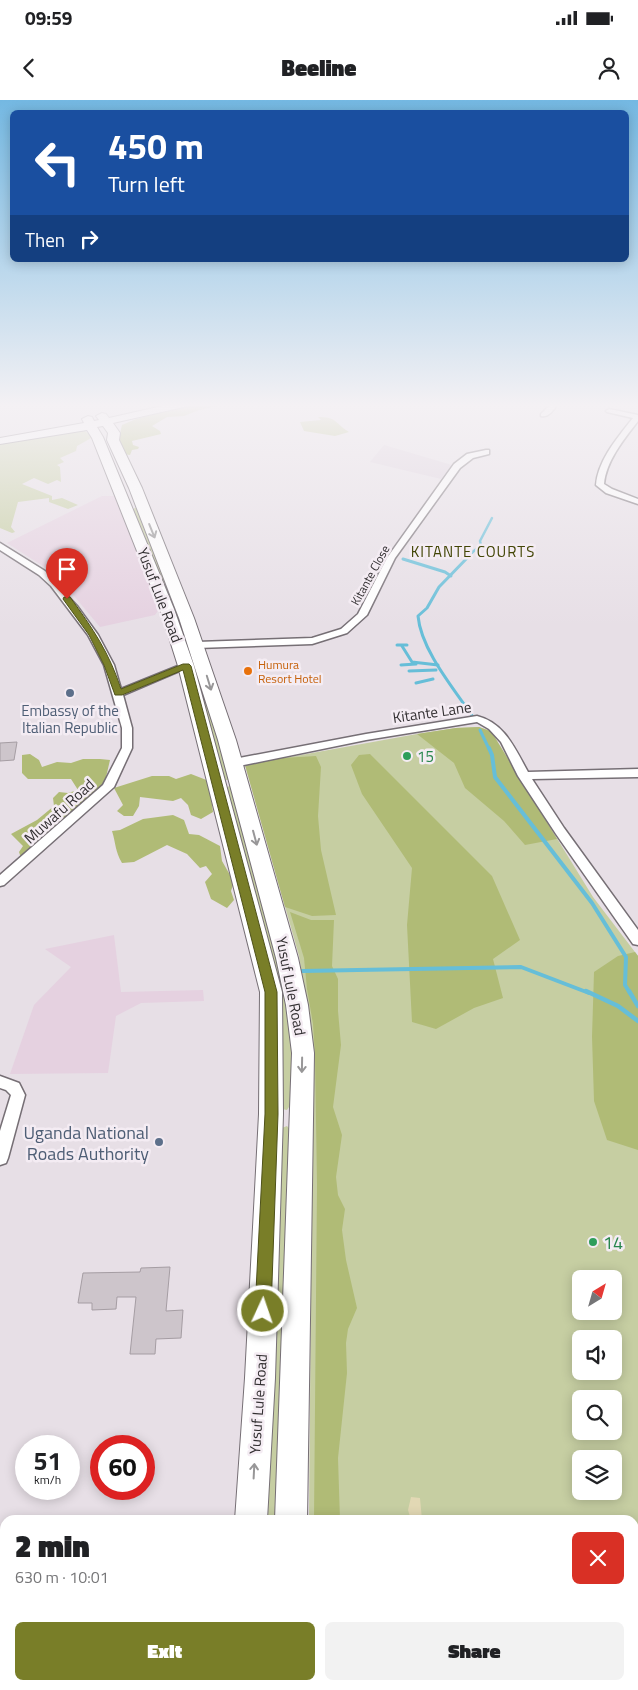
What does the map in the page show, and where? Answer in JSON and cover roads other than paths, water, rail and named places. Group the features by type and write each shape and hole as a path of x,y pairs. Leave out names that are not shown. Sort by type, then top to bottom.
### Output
{"main road":[{"name":"Yusuf Lule Road","path":"122,478 175,607 197,645 240,781 288,964 300,1022 303,1053 291,1515"},
{"name":"Yusuf Lule Road","path":"175,607 186,666 271,992 272,1114 252,1515"},
{"path":"272,1114 301,1114"}],"street":[{"name":"Kitante Close","path":"197,645 238,642 312,641 329,638 344,631 368,605 391,558 448,478"},
{"path":"602,478 600,485 609,491 638,502"},
{"name":"Muwafu Road","path":"0,546 42,573 74,608 94,635 109,665 127,728 127,748 110,785 0,882"},
{"path":"118,694 186,666"},
{"name":"Kitante Lane","path":"234,763 366,737 483,720 498,731 524,776 560,830 638,940"},
{"path":"524,776 638,773"},
{"path":"0,1082 11,1084 16,1088 18,1095 0,1158"}],"waterway":[{"path":"468,556 481,545 480,541 492,518"},
{"path":"450,575 470,555"},
{"path":"403,559 445,572 450,575"},
{"path":"438,665 425,642 418,616 427,608 439,587 450,575"},
{"path":"397,645 407,645"},
{"path":"402,646 412,662 438,665"},
{"path":"401,665 416,664"},
{"path":"438,665 473,717"},
{"path":"409,671 436,670"},
{"path":"416,683 433,679"},
{"path":"480,730 489,749"},
{"path":"489,748 492,755 495,777 592,903 626,957 625,985 630,993"},
{"path":"302,971 521,967 589,993"},
{"path":"586,991 618,1006 638,1021"},
{"path":"629,991 638,1006"}],"place":[{"name":"Humura Resort Hotel","path":"248,671"},
{"name":"Embassy of the Italian Republic","path":"70,693"},
{"name":"15","path":"407,756"},
{"name":"Uganda National Roads Authority","path":"159,1142"},
{"name":"14","path":"593,1242"}],"district":[{"name":"KITANTE COURTS","path":"473,551"}]}
